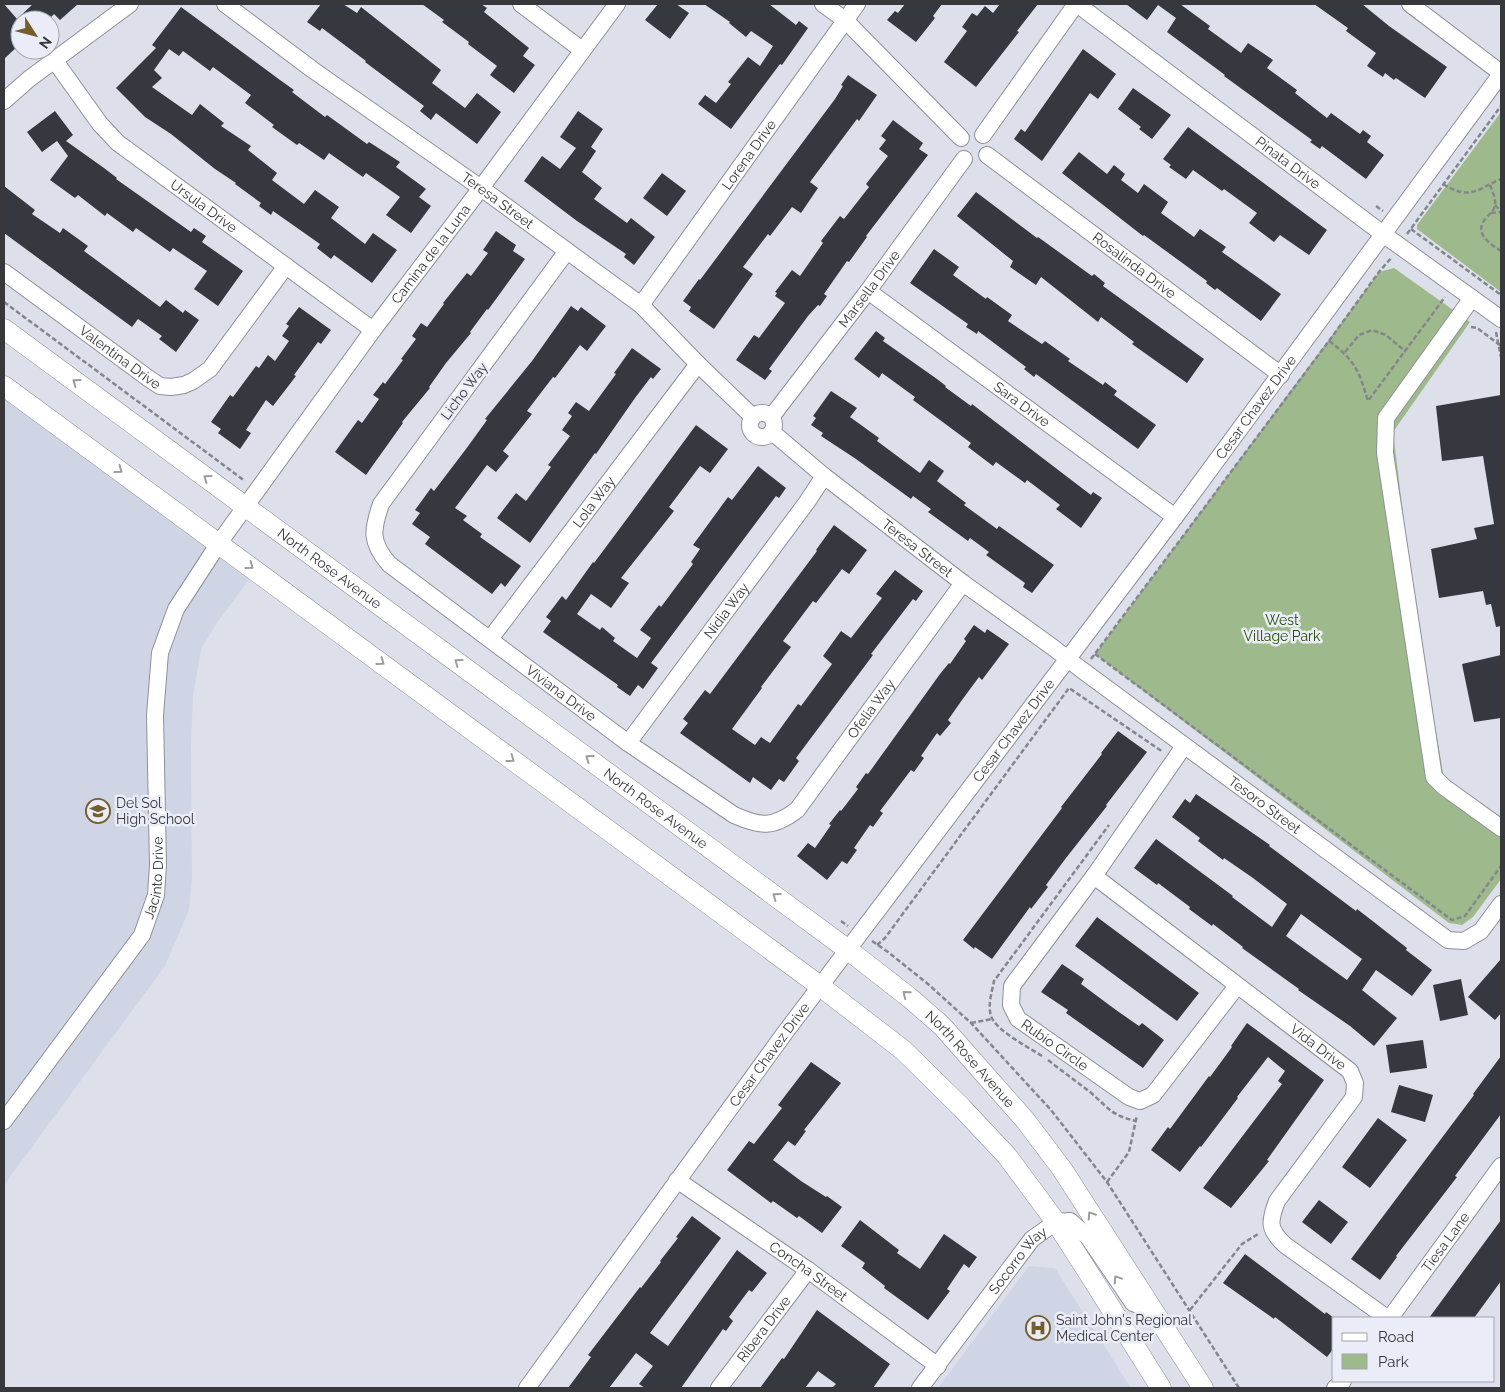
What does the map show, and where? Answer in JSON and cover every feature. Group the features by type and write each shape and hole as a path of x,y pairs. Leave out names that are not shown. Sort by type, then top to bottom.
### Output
{"main road":[{"name":"North Rose Avenue","path":"4,329 252,498 848,949 942,1026 1025,1120 1062,1170 1203,1388"},
{"path":"4,386 820,986 903,1050 1007,1156 1056,1222 1160,1388"}],"street":[{"path":"4,101 29,79 130,4"},
{"name":"Teresa Street","path":"225,4 314,70 568,251 641,306 753,417 750,426 755,434 765,437 772,424 824,476 1068,660"},
{"path":"521,4 582,50"},
{"name":"Camina de la Luna","path":"252,498 373,330 617,4"},
{"path":"823,4 845,20 961,138"},
{"name":"Lorena Drive","path":"641,306 857,4"},
{"path":"983,135 1076,4"},
{"name":"Pinata Drive","path":"1076,4 1383,234 1497,316"},
{"path":"1410,4 1501,74"},
{"name":"Ursula Drive","path":"55,61 100,124 118,143 373,330"},
{"name":"Cesar Chavez Drive","path":"527,1388 820,986 1175,517 1501,74"},
{"path":"975,132 983,135 987,140 989,148 987,155 982,160 976,162 964,159 958,149 961,138 968,133 975,132"},
{"name":"Rosalinda Drive","path":"987,155 1281,375"},
{"name":"Marsella Drive","path":"772,424 964,159"},
{"name":"Licho Way","path":"373,536 381,504 568,251"},
{"name":"Valentina Drive","path":"4,272 148,378 160,386 172,387 193,381 210,368 286,266"},
{"name":"Sara Drive","path":"868,290 1175,517"},
{"path":"1472,298 1386,418 1385,453 1434,777 1444,787 1501,828"},
{"name":"Lola Way","path":"490,640 698,364"},
{"name":"Nidia Way","path":"628,743 807,502 824,476"},
{"name":"Jacinto Drive","path":"4,1121 142,935 156,895 158,865 154,715 160,653 176,609 252,498"},
{"name":"Viviana Drive","path":"373,536 377,549 389,564 628,743 734,815 752,823 769,824"},
{"name":"Ofelia Way","path":"769,824 787,818 797,810 963,582"},
{"name":"Tesoro Street","path":"1068,660 1448,940 1464,941 1481,931 1501,904"},
{"name":"Rubio Circle","path":"1140,1101 1129,1097 1018,1019 1011,1005 1012,986 1094,876 1184,746"},
{"name":"Vida Drive","path":"1094,876 1350,1071 1355,1083 1354,1097 1277,1201 1271,1226"},
{"path":"1140,1101 1153,1095 1237,986"},
{"name":"Tiesa Lane","path":"1390,1317 1501,1166"},
{"name":"Concha Street","path":"678,1180 808,1270 938,1366"},
{"name":"Socorro Way","path":"920,1388 1032,1239 1056,1222 1070,1221 1078,1227 1095,1245 1133,1303 1152,1310"},
{"path":"1271,1226 1276,1237 1285,1245 1388,1317"},
{"name":"Ribera Drive","path":"719,1388 808,1270"}],"path":[{"path":"1501,106 1410,229 1501,295"},
{"path":"1443,184 1453,190 1469,193 1490,186 1501,179"},
{"path":"1490,186 1495,204 1492,213 1486,218 1482,226 1482,232 1487,242 1501,250"},
{"path":"1495,204 1501,212"},
{"path":"1376,206 1395,218"},
{"path":"1492,213 1501,212"},
{"path":"878,945 1329,341 1378,272 1389,261"},
{"path":"1329,341 1345,352 1360,374 1368,401 1406,352 1454,284"},
{"path":"4,302 252,498"},
{"path":"1497,316 1497,343 1501,357"},
{"path":"1471,327 1477,328 1501,346"},
{"path":"1345,352 1359,335 1372,330 1386,335 1406,352"},
{"path":"1095,654 1452,920 1465,916 1501,866"},
{"path":"1069,688 1163,752"},
{"path":"1111,823 994,981 989,1001 992,1020 1009,1035 1045,1058 1120,1118 1136,1121"},
{"path":"972,1023 992,1020"},
{"path":"1107,1182 1129,1152 1140,1101"},
{"path":"1190,1310 1242,1244 1271,1226"}],"shaded area":[{"name":"Del Sol High School","path":"4,380 258,567 217,623 201,649 193,696 191,744 192,877 189,910 165,966 4,1185"},
{"name":"Saint John's Regional Medical Center","path":"1029,1266 1055,1268 1131,1388 938,1388"}],"green space":[{"path":"1501,112 1501,292 1417,229 1417,225"},
{"name":"West Village Park","path":"1394,268 1470,322 1393,432 1413,595 1444,779 1501,817 1501,879 1473,917 1462,925 1449,923 1095,654 1379,272"}],"building":[{"path":"4,4 10,11 10,53 4,59"},
{"path":"33,4 78,4 60,20 60,10 27,10"},
{"path":"321,4 343,4 357,13 361,7 441,70 432,83 465,108 477,93 501,112 477,144 436,113 431,120 420,111 424,106 322,28 320,31 307,22"},
{"path":"422,4 481,4 487,8 484,12 529,48 523,56 535,65 514,93 490,75 497,66 442,22 444,20"},
{"path":"658,4 676,4 689,13 670,39 645,20"},
{"path":"704,4 769,4 796,25 799,21 808,28 782,65 780,64 731,129 698,104 705,95 716,103 731,84 728,82 748,57 760,66 773,46 751,31 746,37 730,22"},
{"path":"905,4 942,4 933,16 935,18 916,42 887,20 895,11 898,13"},
{"path":"1000,4 1038,4 1017,31 1019,32 976,87 944,62 967,31 962,27 972,13 977,16 985,6 993,13"},
{"path":"1126,4 1180,4 1210,26 1208,29 1241,53 1248,43 1273,60 1267,68 1297,90 1295,93 1327,118 1331,113 1360,134 1363,130 1371,136 1367,142 1384,155 1366,179 1322,146 1320,149 1310,142 1312,140 1167,32 1176,18 1158,5 1147,20"},
{"path":"1314,4 1362,4 1389,26 1447,67 1425,98 1396,78 1394,80 1385,73 1383,77 1367,66 1376,53 1346,31 1348,28"},
{"path":"181,7 294,90 292,92 325,117 327,115 367,144 369,142 400,162 396,167 426,189 419,197 431,206 411,233 386,215 400,197 366,173 363,177 329,153 324,160 299,143 297,145 272,127 274,125 245,103 251,95 213,67 210,71 183,51 179,56 169,49 154,70 162,78 152,87 192,115 200,104 224,123 221,126 251,146 248,150 277,173 272,180 304,204 315,190 339,207 331,218 365,244 373,233 397,250 372,283 334,255 331,259 317,248 320,244 273,211 271,215 259,206 261,203 236,183 171,134 145,117 116,88 156,48 152,45"},
{"path":"1083,49 1116,74 1098,99 1090,93 1042,161 1014,139 1021,129 1025,132"},
{"path":"848,75 877,95 859,121 857,119 810,182 818,188 801,213 792,207 770,236 768,234 743,267 753,274 714,329 689,311 691,307 683,301 835,99"},
{"path":"1133,88 1171,115 1152,139 1139,129 1141,127 1118,109"},
{"path":"55,111 73,135 66,141 191,232 194,228 206,236 202,242 243,271 218,306 194,289 207,271 173,248 170,252 136,228 133,232 107,213 105,216 78,195 75,198 50,180 68,156 57,141 42,152 27,132"},
{"path":"578,111 603,129 591,147 596,151 582,172 602,188 594,199 627,223 631,218 655,237 634,265 624,257 626,254 577,221 524,181 542,156 560,169 576,148 560,137"},
{"path":"893,120 923,143 919,149 928,155 866,236 849,262 847,261 824,294 827,296 820,306 818,305 808,316 769,369 772,371 765,380 736,360 754,335 759,338 785,303 775,296 777,293 775,292 792,270 800,276 823,243 821,241 840,216 844,219 869,187 866,184 888,156 879,149 886,140 881,136"},
{"path":"1188,127 1327,230 1309,255 1280,235 1274,242 1249,223 1257,213 1224,189 1222,191 1193,170 1186,179 1169,167 1171,165 1163,159"},
{"path":"1079,152 1107,174 1114,165 1125,174 1121,180 1138,193 1144,184 1168,202 1161,213 1194,237 1200,229 1226,247 1222,252 1281,294 1261,321 1217,288 1215,290 1206,283 1207,281 1143,236 1062,173"},
{"path":"662,173 686,191 667,216 643,198"},
{"path":"4,186 35,210 32,214 60,233 63,228 88,246 84,251 160,307 166,300 183,313 185,310 199,320 176,352 159,339 162,336 138,319 132,327 4,233"},
{"path":"976,192 1037,238 1092,276 1094,274 1105,283 1103,286 1204,359 1187,383 1132,344 1134,342 1101,317 1098,322 1041,277 1036,285 1010,267 1013,261 957,216"},
{"path":"496,231 516,245 513,251 525,259 471,333 446,363 430,388 402,422 366,475 335,452 358,420 362,423 379,399 373,395 383,382 385,384 403,360 401,359 416,339 412,336 421,323 427,327 467,273 471,276 488,253 483,250"},
{"path":"934,249 959,267 953,275 1012,315 1008,321 1042,344 1045,341 1070,359 1068,361 1103,385 1105,382 1117,391 1114,395 1156,425 1138,449 1036,374 1034,377 1024,369 1026,367 978,331 977,334 966,327 968,324 910,283"},
{"path":"571,306 578,311 581,307 606,326 587,351 580,345 527,411 532,414 503,451 509,456 496,472 487,465 455,508 467,516 463,520 482,534 480,537 521,566 505,587 501,583 492,594 425,544 430,537 412,524 420,513 415,510 431,488 434,491 487,420 485,419 532,361"},
{"path":"299,307 331,330 321,344 318,342 294,375 296,376 273,406 266,400 246,430 251,433 240,449 218,433 221,429 211,422 230,395 233,397 256,366 259,368 268,355 275,361 289,341 282,336 289,326 286,324"},
{"path":"876,331 885,338 883,341 937,379 971,406 972,404 1091,495 1093,492 1102,498 1081,528 1056,509 1060,505 1027,480 1025,483 996,462 993,466 968,447 971,443 913,400 915,397 882,373 879,378 854,359"},
{"path":"632,348 661,369 653,379 651,377 635,398 530,543 497,518 516,493 526,501 551,467 548,465 570,436 562,430 572,416 568,413 576,402 589,411"},
{"path":"831,391 857,408 850,417 879,438 877,441 920,473 929,460 944,471 937,481 966,503 964,505 997,529 999,526 1054,565 1032,593 1023,587 1025,583 986,555 989,552 970,538 968,541 928,512 931,509 913,496 911,499 821,436 823,433 811,425 816,418 813,416"},
{"path":"1501,395 1501,626 1496,627 1491,604 1486,605 1483,591 1439,598 1431,549 1477,539 1474,528 1494,524 1483,456 1442,461 1436,406"},
{"path":"696,425 728,449 710,473 700,466 669,507 674,511 621,578 629,583 611,608 591,594 577,614 600,630 602,627 615,638 613,641 637,658 651,638 640,630 659,605 661,607 693,564 691,562 700,549 693,545 728,497 732,500 758,466 786,488 779,498 776,496 651,663 658,668 643,689 638,685 630,696 617,687 618,685 543,632 551,621 546,617 562,596 566,600"},
{"path":"834,525 867,550 849,574 842,569 816,603 813,601 783,641 791,647 732,729 755,745 761,737 770,743 798,704 801,706 832,664 823,656 841,631 851,638 882,598 876,594 895,570 923,591 916,601 913,599 871,654 873,655 796,758 799,761 784,782 779,779 771,790 753,777 750,783 680,733 688,723 683,719 705,690 710,694 817,551"},
{"path":"974,625 985,633 987,629 1009,644 982,680 979,677 962,700 948,720 951,723 940,736 937,733 921,756 924,758 914,772 911,770 880,811 883,813 873,827 870,825 854,848 857,850 847,864 842,861 827,880 797,856 808,843 815,848 831,825 829,824 858,789 856,787 866,773 868,774 940,674 950,664 966,641 964,639"},
{"path":"1501,655 1501,718 1474,722 1462,664"},
{"path":"1118,731 1147,752 1046,885 1048,887 1031,909 1030,907 992,959 975,947 974,949 963,940"},
{"path":"1196,794 1270,845 1356,911 1357,909 1370,919 1432,970 1412,996 1376,970 1362,990 1397,1018 1374,1046 1350,1026 1242,948 1213,924 1212,926 1189,909 1190,907 1158,883 1157,885 1134,868 1156,839 1272,927 1287,904 1224,858 1223,860 1198,841 1200,838 1172,817 1185,799 1190,803","holes":["1301,914 1362,959 1347,980 1286,936"]},
{"path":"1097,917 1199,993 1177,1021 1075,946"},
{"path":"1501,959 1501,1013 1495,1020 1468,997"},
{"path":"1062,964 1084,979 1081,984 1139,1026 1142,1023 1164,1040 1143,1068 1066,1013 1068,1010 1041,992"},
{"path":"1461,979 1468,1015 1440,1021 1433,985"},
{"path":"1247,1023 1324,1080 1267,1160 1269,1161 1231,1208 1203,1188 1282,1084 1278,1081 1285,1071 1268,1057 1180,1172 1151,1150 1168,1127 1170,1129 1210,1077"},
{"path":"1423,1040 1427,1068 1390,1073 1386,1045"},
{"path":"1501,1056 1501,1114 1455,1176 1457,1177 1396,1256 1380,1280 1351,1259"},
{"path":"811,1062 841,1083 804,1130 806,1131 795,1146 788,1141 773,1160 801,1181 842,1207 822,1233 799,1216 797,1218 773,1201 771,1203 727,1170 749,1141 754,1144 782,1108 778,1105"},
{"path":"1399,1085 1433,1095 1425,1122 1391,1112"},
{"path":"1378,1118 1407,1140 1370,1188 1342,1167"},
{"path":"1319,1200 1348,1222 1331,1244 1302,1222"},
{"path":"692,1216 721,1238 650,1333 668,1346 737,1250 767,1273 752,1292 749,1290 729,1317 733,1321 726,1331 723,1329 681,1388 645,1388 639,1384 653,1366 636,1353 609,1388 568,1388 591,1357 588,1355 661,1262 678,1238 676,1237"},
{"path":"860,1220 899,1250 897,1253 920,1269 944,1234 977,1257 969,1268 964,1264 947,1289 950,1291 928,1320 884,1288 885,1286 862,1268 865,1263 841,1246"},
{"path":"1501,1220 1501,1281 1475,1317 1430,1317"},
{"path":"1245,1254 1325,1314 1326,1312 1333,1317 1332,1351 1327,1357 1275,1317 1274,1319 1223,1283"},
{"path":"817,1310 890,1364 873,1388 832,1388 836,1384 818,1371 805,1388 760,1388 782,1358 784,1359"}],"place":[{"name":"Del Sol High School","path":"98,811"},
{"name":"Saint John's Regional Medical Center","path":"1038,1328"}]}
